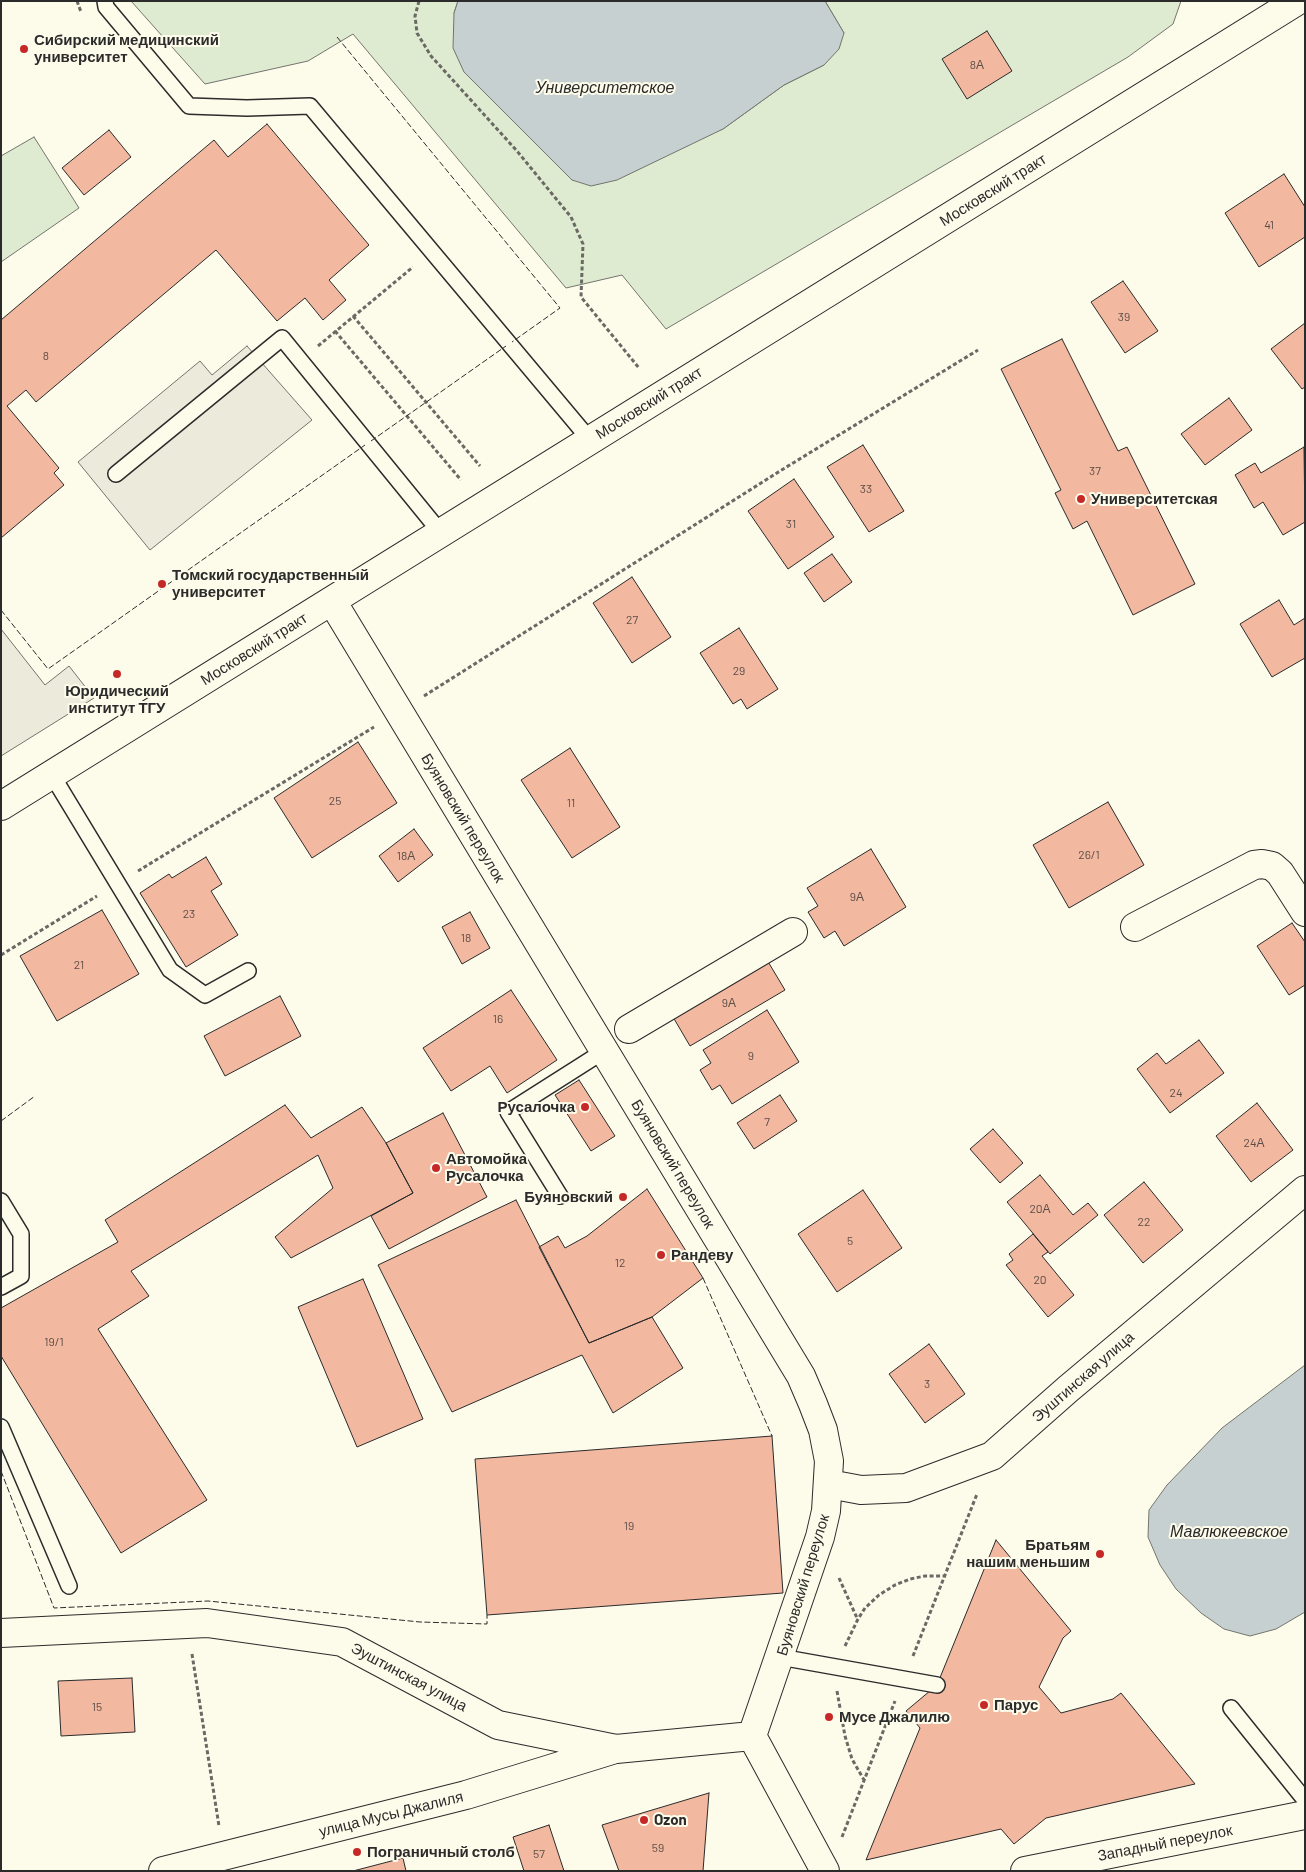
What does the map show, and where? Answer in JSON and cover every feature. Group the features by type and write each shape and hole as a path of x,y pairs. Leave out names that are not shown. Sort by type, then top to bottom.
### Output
{"street":[{"name":"Московский тракт","path":"1,806 1298,1"},
{"name":"Буяновский переулок","path":"332,601 801,1376 823,1430 829,1461 826,1512 780,1658 752,1736"},
{"path":"1135,927 1254,865 1262,864 1272,866 1280,873 1305,912"},
{"path":"629,1029 793,932"},
{"name":"Эуштинская улица","path":"829,1484 862,1490 906,1488 992,1456 1068,1389 1305,1190"},
{"name":"Эуштинская улица","path":"1,1633 207,1623 342,1642 498,1725 616,1749 752,1736"},
{"path":"752,1736 825,1871"},
{"name":"улица Мусы Джалиля","path":"164,1871 466,1795 616,1749"},
{"name":"Западный переулок","path":"1025,1871 1305,1815"}],"lane":[{"path":"105,1 106,8 189,106 247,108 310,106 433,250 590,440"},
{"path":"116,474 282,338 441,532"},
{"path":"52,775 170,970 205,995 248,971"},
{"path":"560,1196 508,1112 604,1051"},
{"path":"1,1201 21,1234 21,1276 1,1288"},
{"path":"1,1427 69,1586"},
{"path":"780,1658 937,1685"},
{"path":"1231,1708 1305,1800"}],"path":[{"path":"419,1 415,16 417,34 431,56 517,151 571,217 583,244 581,297 640,368"},
{"path":"301,361 433,250"},
{"path":"353,316 480,466"},
{"path":"335,331 461,480"},
{"path":"1,954 399,712 780,471 978,350"},
{"path":"187,1624 224,1856"}],"green space":[{"path":"131,1 458,1 454,13 520,127 572,180 723,129 784,85 824,65 844,33 825,1 1181,1 1173,24 1128,57 666,329 622,275 566,288 353,34 308,61 205,84"},
{"path":"34,137 79,208 1,262 1,156"}],"shaded area":[{"path":"247,346 312,420 150,550 78,462 200,361 212,375"},
{"path":"1,629 45,685 69,666 94,698 1,756"}],"water":[{"name":"Университетское","path":"458,1 825,1 844,33 839,49 824,65 784,85 723,129 617,180 591,186 572,180 464,72 453,48 454,13"},
{"name":"Мавлюкеевское","path":"1305,1365 1305,1612 1276,1629 1250,1636 1224,1629 1201,1613 1176,1589 1160,1565 1148,1537 1149,1510 1167,1485 1222,1428"}],"building":[{"path":"987,31 1012,71 967,99 942,59"},
{"path":"267,124 369,245 329,280 346,300 323,320 305,298 277,321 216,250 36,402 26,390 7,406 59,468 54,473 64,485 1,538 1,320 214,140 228,157"},
{"path":"109,130 131,157 84,195 62,168"},
{"path":"1284,174 1305,207 1305,237 1259,267 1225,213"},
{"path":"1123,281 1158,331 1125,353 1091,302"},
{"path":"1305,323 1305,387 1302,389 1271,349"},
{"path":"1062,339 1118,451 1127,447 1195,584 1133,615 1087,521 1073,529 1055,493 1061,490 1001,369"},
{"path":"1229,398 1252,430 1205,465 1181,434"},
{"path":"863,445 904,511 869,532 827,467"},
{"path":"1304,447 1305,522 1283,535 1263,502 1254,508 1235,475 1255,463 1261,473"},
{"path":"794,479 834,537 788,569 748,511"},
{"path":"832,554 852,582 824,602 804,573"},
{"path":"632,577 671,637 632,663 593,603"},
{"path":"1279,600 1294,625 1305,618 1305,658 1272,677 1240,624"},
{"path":"739,628 778,689 747,709 741,699 733,704 700,653"},
{"path":"358,742 397,803 312,858 274,798"},
{"path":"570,748 620,827 572,858 521,780"},
{"path":"1108,802 1144,865 1069,908 1033,845"},
{"path":"414,829 433,855 398,882 379,856"},
{"path":"871,849 906,907 844,946 835,931 824,938 808,912 818,906 807,888"},
{"path":"206,857 222,884 211,891 238,935 186,967 140,893 169,874 172,878"},
{"path":"102,910 139,974 57,1021 20,956"},
{"path":"470,912 490,948 462,964 442,927"},
{"path":"1292,923 1305,942 1305,985 1289,995 1257,946"},
{"path":"767,960 785,990 690,1046 673,1017"},
{"path":"511,990 557,1060 507,1093 490,1066 451,1091 423,1048"},
{"path":"280,996 301,1036 225,1076 204,1036"},
{"path":"767,1010 799,1062 732,1104 720,1085 712,1090 700,1070 711,1063 703,1050"},
{"path":"1199,1040 1224,1073 1170,1113 1137,1069 1157,1053 1166,1064"},
{"path":"579,1080 615,1136 591,1151 555,1095"},
{"path":"780,1095 797,1121 754,1149 737,1123"},
{"path":"1257,1103 1293,1150 1251,1182 1216,1136"},
{"path":"285,1105 311,1138 362,1107 386,1143 413,1193 291,1258 275,1237 333,1188 318,1155 131,1271 149,1296 98,1329 207,1500 121,1553 1,1356 1,1308 118,1242 105,1220"},
{"name":"Автомойка Русалочка","path":"443,1113 487,1197 389,1249 371,1216 413,1193 386,1143"},
{"path":"993,1129 1023,1163 1000,1183 970,1149"},
{"path":"1040,1175 1073,1215 1088,1203 1098,1215 1050,1254 1007,1202"},
{"path":"1144,1182 1183,1230 1143,1263 1104,1215"},
{"path":"647,1189 703,1278 652,1317 589,1343 539,1247 558,1236 565,1248 587,1236"},
{"path":"863,1190 902,1248 837,1292 798,1234"},
{"path":"516,1200 589,1343 652,1317 683,1368 613,1413 582,1355 452,1412 378,1265"},
{"path":"1033,1234 1048,1252 1042,1256 1074,1295 1048,1317 1006,1265 1013,1260 1009,1254"},
{"path":"363,1279 423,1419 357,1447 298,1307"},
{"path":"929,1344 965,1394 925,1423 889,1374"},
{"path":"772,1436 783,1593 487,1615 475,1459"},
{"name":"Парус","path":"996,1540 1071,1631 1063,1638 1039,1687 1061,1713 1113,1699 1121,1693 1195,1784 1046,1818 1014,1844 1001,1829 866,1860 920,1728 906,1711 937,1685"},
{"path":"132,1678 135,1732 61,1736 58,1681"},
{"path":"709,1793 703,1871 619,1871 602,1825"},
{"path":"549,1825 564,1871 524,1871 513,1837"},
{"path":"403,1858 406,1871 353,1871"}],"fence":[{"path":"337,37 560,308 512,342"},
{"path":"371,441 506,346"},
{"path":"1,610 48,669 365,445"},
{"path":"1,1121 35,1096"},
{"path":"703,1278 772,1436"},
{"path":"1,1471 54,1608 208,1601 420,1622 487,1624 487,1615"}],"place":[{"name":"Сибирский медицинский университет","path":"24,49"},
{"name":"Университетская","path":"1081,499"},
{"name":"Томский государственный университет","path":"162,584"},
{"name":"Юридический институт ТГУ","path":"117,674"},
{"name":"Русалочка","path":"585,1107"},
{"name":"Автомойка Русалочка","path":"436,1168"},
{"name":"Буяновский","path":"623,1197"},
{"name":"Рандеву","path":"661,1255"},
{"name":"Братьям нашим меньшим","path":"1100,1554"},
{"name":"Парус","path":"984,1705"},
{"name":"Мусе Джалилю","path":"829,1717"},
{"name":"Ozon","path":"644,1820"},
{"name":"Пограничный столб","path":"357,1852"}]}
